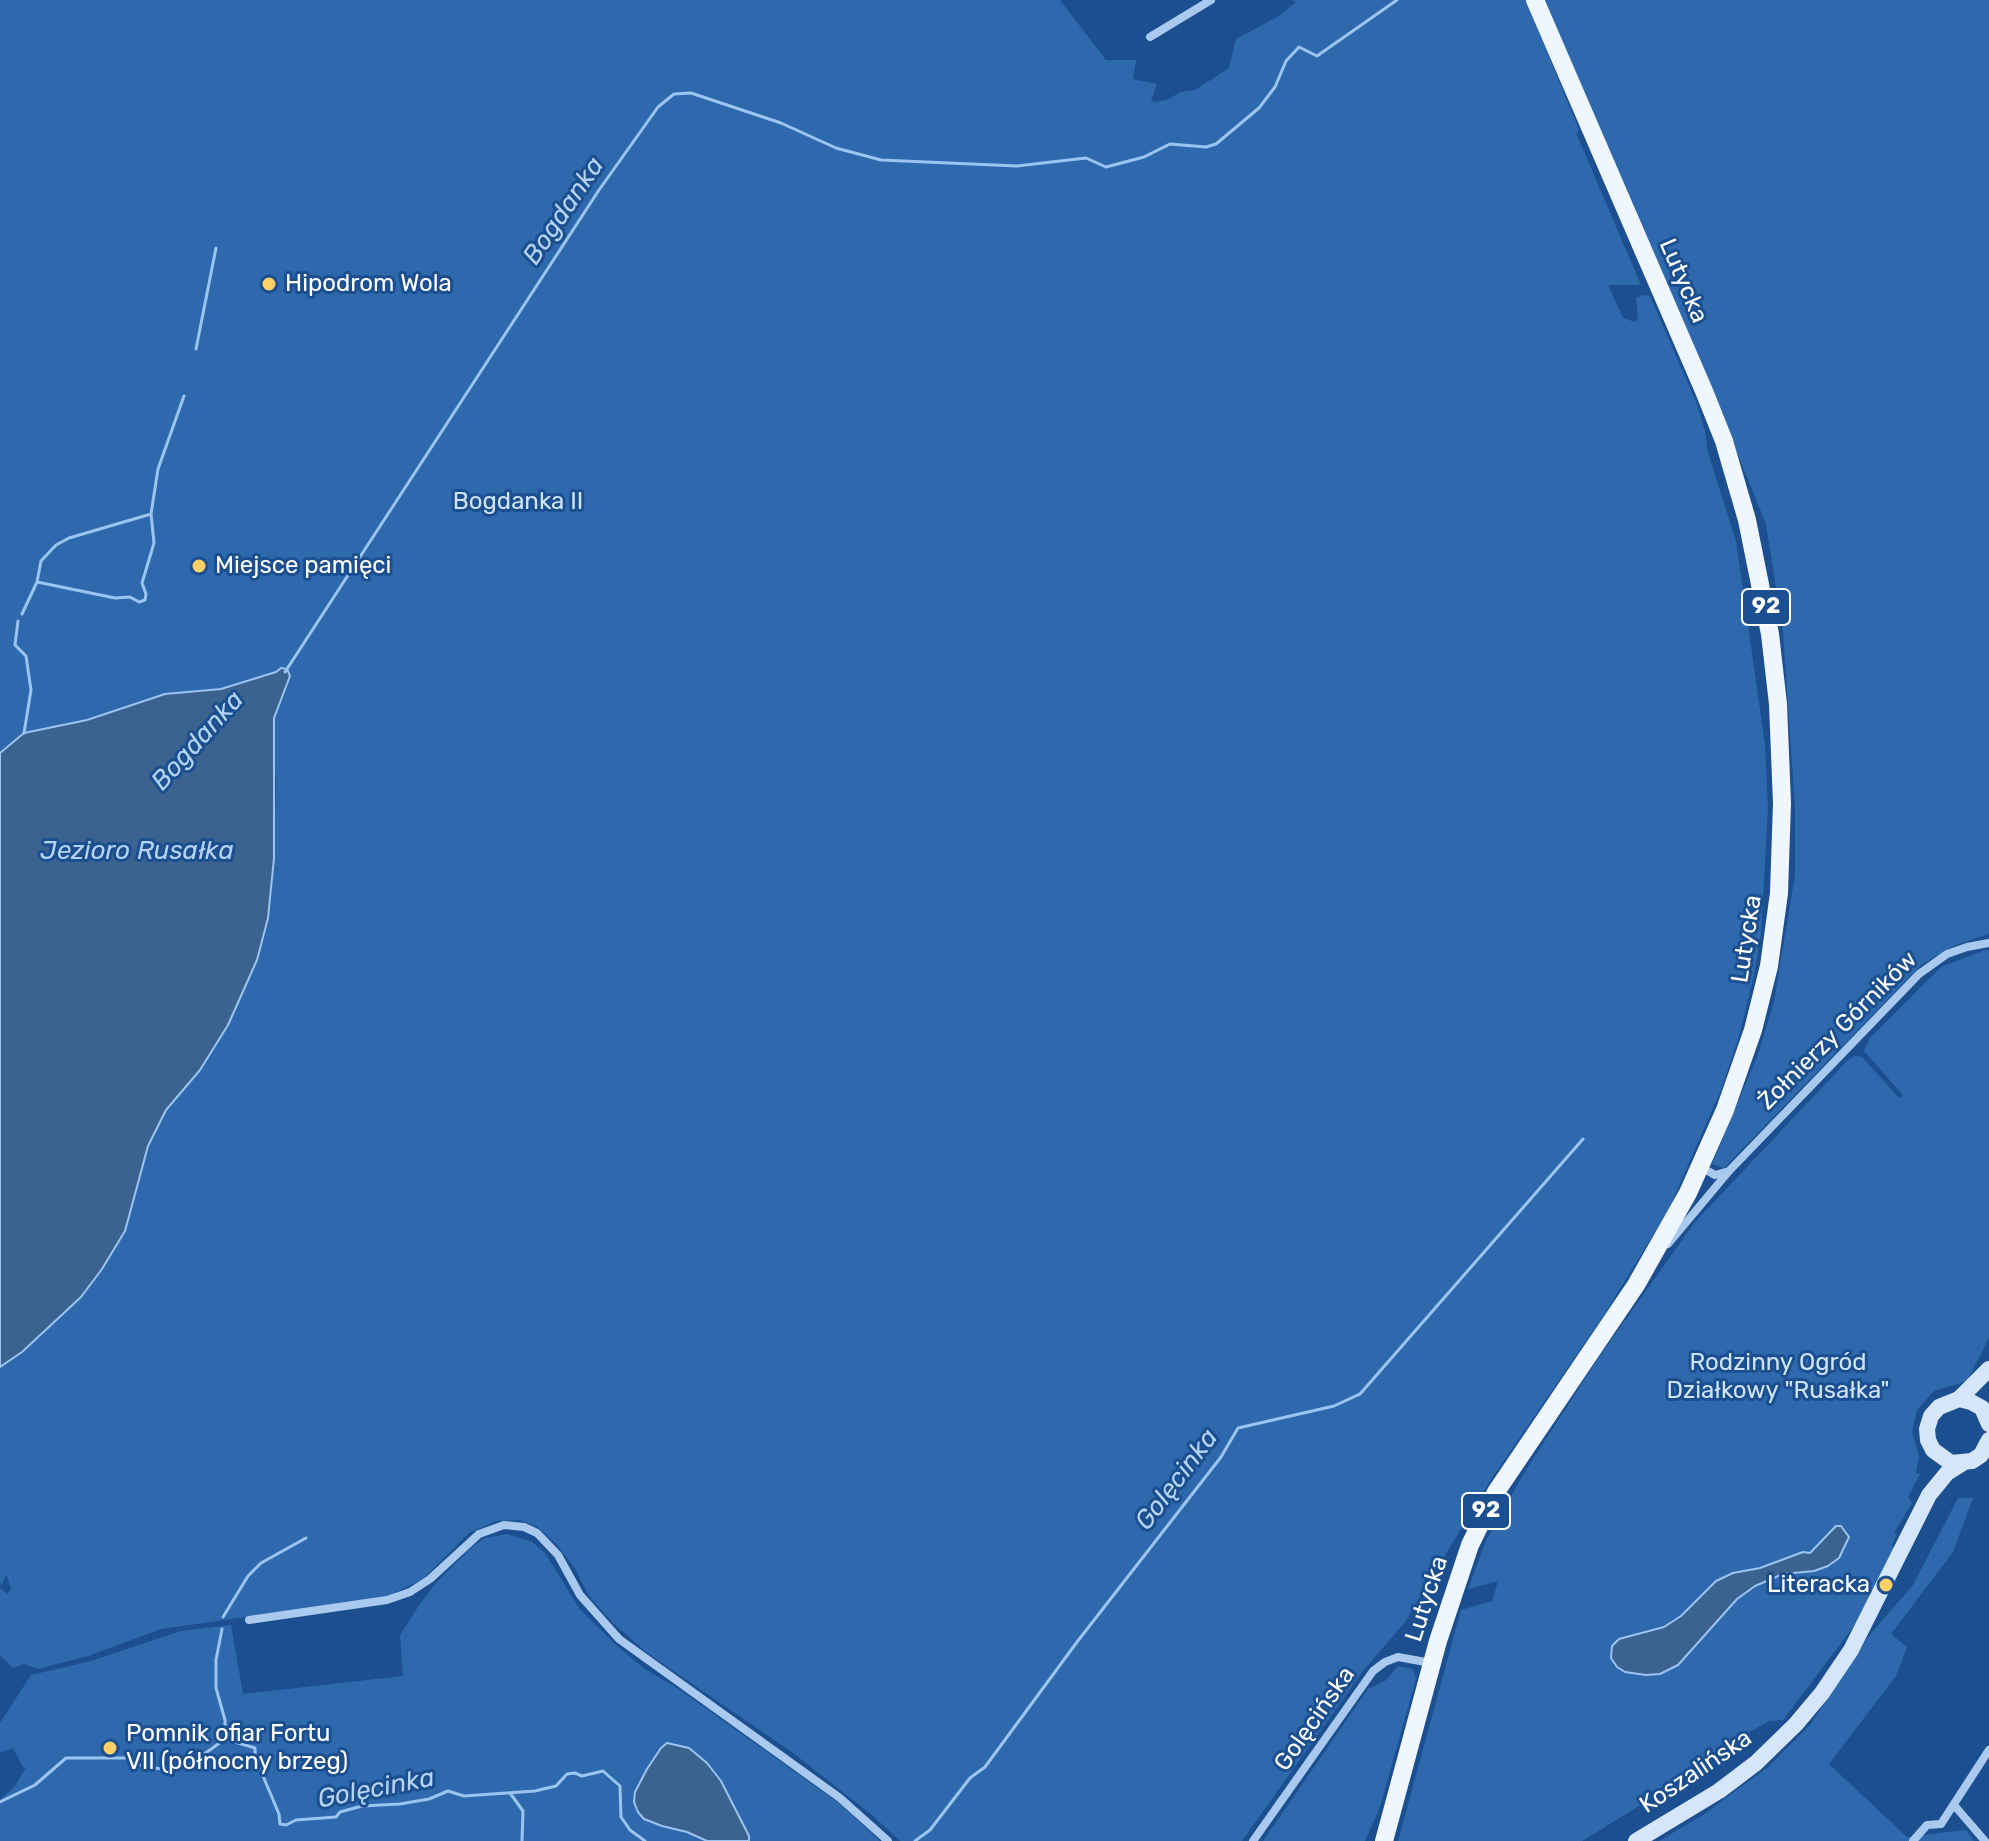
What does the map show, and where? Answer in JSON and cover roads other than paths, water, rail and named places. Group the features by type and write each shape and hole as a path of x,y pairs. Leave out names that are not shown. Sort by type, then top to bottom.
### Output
{"main road":[{"name":"Lutycka","path":"1384,1841 1460,1570 1490,1503 1636,1285 1701,1166 1725,1110 1753,1030 1777,915 1782,790 1778,704 1772,645 1756,558 1724,441 1535,0"}],"street":[{"path":"1150,37 1211,0"},
{"name":"Żołnierzy Górników","path":"1636,1285 1729,1171 1926,968 1957,950 1989,943"},
{"path":"1701,1166 1715,1175 1729,1171"},
{"path":"1959,1399 1989,1372"},
{"path":"1985,1416 1989,1372"},
{"path":"1959,1399 1971,1402 1985,1416"},
{"name":"Koszalińska","path":"1929,1495 1935,1468 1927,1429 1931,1416 1939,1407 1959,1399"},
{"name":"Koszalińska","path":"1636,1841 1738,1777 1771,1750 1803,1717 1861,1633 1929,1495 1947,1473 1981,1455 1989,1440"},
{"path":"1933,1450 1951,1463 1989,1465"},
{"path":"249,1620 352,1606 410,1592 430,1579 479,1534 504,1525 524,1527 537,1533 558,1555 580,1595 619,1639 840,1798 888,1841"},
{"name":"Golęcińska","path":"1253,1841 1373,1671 1398,1657 1432,1663"},
{"path":"1913,1841 1927,1825 1941,1824 1989,1750"},
{"path":"1954,1805 1985,1841"}],"water":[{"name":"Jezioro Rusałka","path":"281,668 287,669 290,676 274,718 274,858 268,918 257,960 228,1025 200,1070 166,1110 148,1146 125,1231 102,1269 81,1297 22,1352 0,1367 0,753 24,733 87,720 165,694 221,689"},
{"path":"1836,1526 1841,1526 1849,1537 1839,1558 1814,1571 1783,1574 1755,1586 1737,1599 1678,1665 1660,1674 1646,1675 1625,1672 1611,1658 1612,1646 1619,1639 1664,1627 1681,1616 1716,1581 1803,1552 1810,1553"},
{"path":"667,1743 689,1748 707,1763 721,1781 749,1841 707,1841 644,1819 638,1812 634,1802 635,1792 647,1769"}],"waterway":[{"name":"Bogdanka","path":"285,672 599,190 658,107 674,94 691,93 781,123 836,148 881,160 1017,166 1086,158 1106,167 1144,157 1170,144 1206,147 1216,144 1259,108 1275,87 1286,61 1299,47 1317,56 1397,0"},
{"path":"196,349 216,248"},
{"path":"37,582 41,561 56,545 69,538 151,514 158,469 184,396"},
{"path":"22,614 37,582 115,598 145,600 142,583 154,543 151,514"},
{"path":"18,621 15,645 26,656 31,690 24,733"},
{"name":"Golęcinka","path":"915,1841 930,1830 970,1778 985,1767 1077,1642 1221,1457 1238,1428 1334,1406 1360,1394 1583,1139"},
{"path":"223,1617 248,1576 261,1563 306,1538"},
{"path":"222,1629 216,1660 216,1688 225,1720 225,1739"},
{"name":"Golęcinka","path":"0,1802 35,1785 66,1758 127,1758 146,1768 176,1769 189,1765 225,1739 255,1748 255,1757 279,1814 280,1824 336,1817 340,1812 362,1806 429,1799 448,1791 464,1796 535,1791 556,1786 567,1774 582,1776 603,1771 620,1786 621,1817 630,1830 645,1841"},
{"path":"510,1793 523,1811 522,1841"}],"place":[{"name":"Hipodrom Wola","path":"269,284"},
{"name":"Miejsce pamięci","path":"199,566"},
{"name":"Literacka","path":"1886,1585"},
{"name":"Pomnik ofiar Fortu VII (północny brzeg)","path":"110,1748"}],"park label":[{"name":"Bogdanka II","path":"518,502"},
{"name":"Rodzinny Ogród Działkowy \"Rusałka\"","path":"1778,1377"}]}
